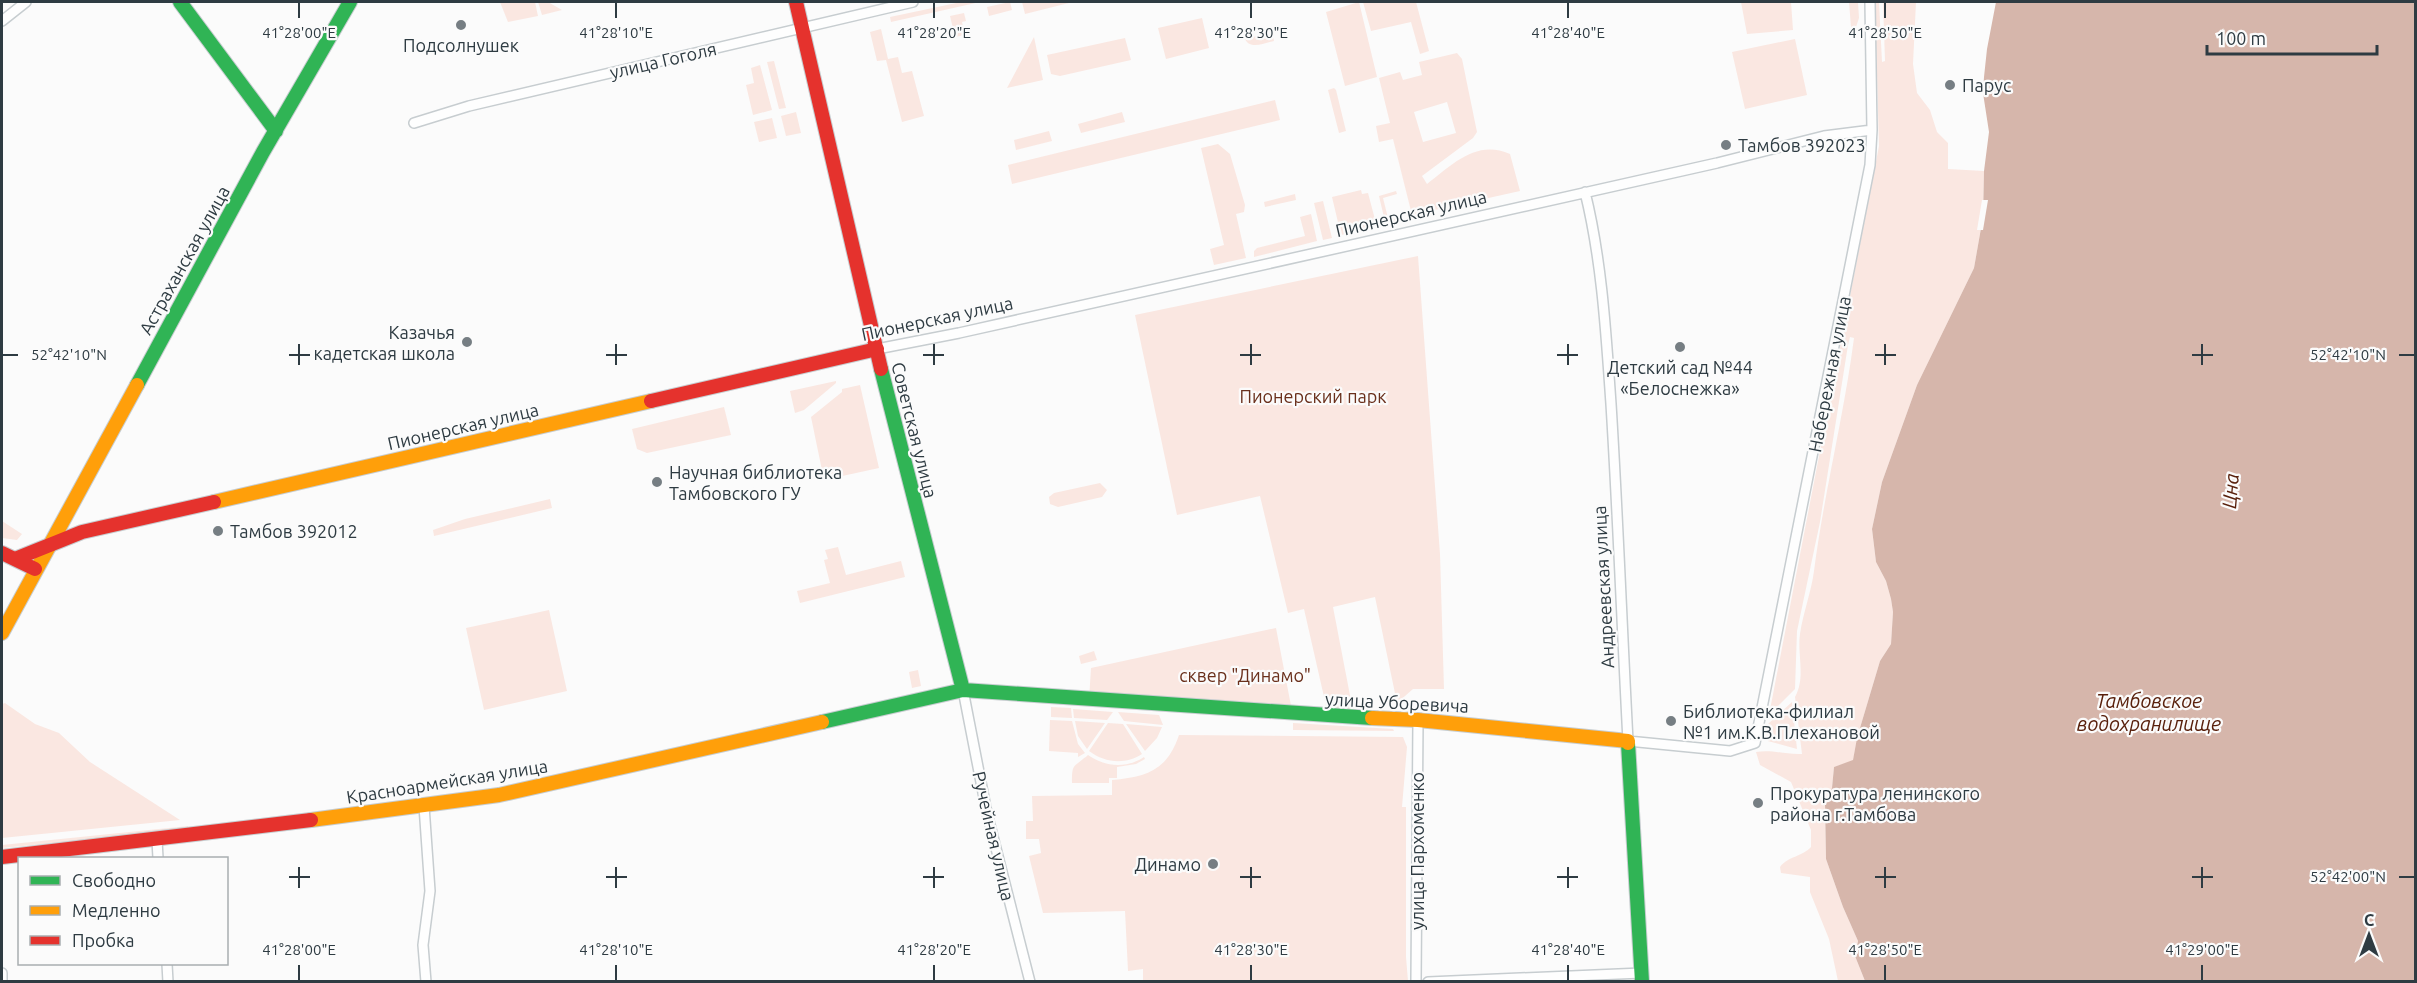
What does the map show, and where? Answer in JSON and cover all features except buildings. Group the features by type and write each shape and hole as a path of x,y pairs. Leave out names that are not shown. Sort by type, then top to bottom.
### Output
{"street":[{"path":"2,21 26,2"},
{"path":"180,2 276,131"},
{"name":"Астраханская улица","path":"2,633 276,131 351,2"},
{"name":"Советская улица","path":"796,2 877,349 963,690"},
{"name":"улица Гоголя","path":"414,123 469,106 912,2"},
{"name":"Набережная улица","path":"1755,743 1870,165 1872,130 1870,2"},
{"name":"Пионерская улица","path":"15,559 82,532 877,349 992,326 1741,158 1824,136 1872,130"},
{"name":"Андреевская улица","path":"1585,192 1596,241 1608,360 1619,526 1628,741 1642,977"},
{"path":"2,553 35,570"},
{"name":"улица Уборевича","path":"963,690 1307,715 1418,720 1730,751 1755,743"},
{"name":"Красноармейская улица","path":"2,857 157,840 499,795 963,690"},
{"name":"Ручейная улица","path":"963,690 987,813 1030,981"},
{"name":"улица Пархоменко","path":"1416,981 1418,720"},
{"path":"424,806 430,891 423,945 426,981"},
{"path":"157,840 158,857"},
{"path":"167,965 168,981"},
{"path":"2,973 2,981"},
{"path":"1428,981 1642,977"}],"green space":[{"path":"500,2 535,2 538,16 508,22"},
{"path":"538,2 548,2 562,10 542,15"},
{"path":"961,2 980,2 891,22 890,17"},
{"path":"1010,2 1012,10 989,16 987,7"},
{"path":"1022,2 1073,2 1025,14"},
{"path":"1359,2 1377,77 1345,86 1326,12"},
{"path":"1363,2 1416,2 1429,51 1420,54 1411,22 1371,31"},
{"path":"1741,2 1791,2 1793,30 1747,34"},
{"path":"1849,2 1858,2 1859,18 1856,27 1851,27"},
{"path":"1875,2 1879,2 1882,62 1885,61 1883,2 1916,2 1913,64 1917,93 1930,110 1937,132 1948,143 1948,169 1984,171 1983,217 1974,268 1917,385 1882,482 1872,529 1876,562 1886,581 1891,599 1893,612 1891,644 1880,661 1857,738 1853,761 1834,767 1832,788 1825,804 1826,859 1858,941 1855,956 1865,981 1838,981 1829,939 1810,892 1810,877 1781,873 1780,867 1783,863 1811,847 1811,830 1791,782 1760,765 1756,752 1802,754 1795,697 1801,674 1800,634 1813,579 1845,396 1854,338 1850,337 1820,522 1797,631 1795,689 1769,715 1879,146"},
{"path":"964,13 966,21 962,22 965,35 955,37 950,16"},
{"path":"1202,18 1209,48 1166,59 1158,28"},
{"path":"881,29 888,59 898,57 902,73 912,71 924,116 902,122 886,60 877,61 870,32"},
{"path":"1272,32 1274,41 1254,45 1245,39"},
{"path":"1034,37 1043,80 1007,88"},
{"path":"1125,38 1131,60 1060,76 1051,74 1047,55"},
{"path":"1795,39 1807,95 1745,109 1732,52"},
{"path":"1457,53 1462,59 1477,132 1473,138 1422,176 1427,184 1465,156 1486,150 1498,150 1510,154 1520,191 1412,215 1393,139 1379,142 1376,126 1390,123 1379,78 1400,72 1403,80 1422,75 1419,62","holes":["1447,102 1456,133 1423,142 1414,112"]},
{"path":"774,61 786,108 779,109 767,62"},
{"path":"760,65 772,110 753,115 746,85 754,83 751,68"},
{"path":"1334,88 1346,131 1339,133 1328,90"},
{"path":"1275,100 1280,120 1012,184 1008,165"},
{"path":"796,112 801,133 786,136 781,116"},
{"path":"1122,112 1125,122 1081,133 1078,124"},
{"path":"772,118 777,138 759,142 754,122"},
{"path":"1049,131 1052,141 1016,150 1014,140"},
{"path":"1218,144 1230,154 1245,205 1244,212 1236,214 1246,258 1214,265 1210,249 1224,245 1201,148"},
{"path":"1361,190 1362,194 1368,193 1377,227 1341,235 1332,197"},
{"path":"1396,191 1397,194 1383,198 1388,218 1393,217 1399,223 1386,226 1379,196"},
{"path":"1295,194 1296,200 1265,207 1264,202"},
{"path":"1323,201 1332,238 1323,240 1314,203"},
{"path":"1311,214 1317,241 1254,257 1254,251 1257,248 1305,236 1300,217"},
{"name":"Пионерский парк","path":"1418,256 1440,554 1444,689 1413,689 1397,703 1375,597 1333,607 1353,711 1327,710 1304,609 1288,613 1260,496 1177,515 1135,315"},
{"path":"836,381 804,410 795,413 790,391"},
{"path":"860,385 879,468 824,480 811,417 842,392 842,389"},
{"path":"724,407 731,435 647,453 637,449 632,429"},
{"path":"1100,483 1107,490 1102,497 1058,507 1050,504 1049,497 1054,493"},
{"path":"550,499 552,508 434,536 433,530 465,519"},
{"path":"2,521 22,534 17,540 2,538"},
{"path":"838,547 846,575 901,561 905,577 800,603 797,591 830,583 824,560 828,559 825,550"},
{"path":"549,610 567,691 484,710 466,628"},
{"name":"сквер \"Динамо\"","path":"1276,628 1293,716 1089,700 1091,668"},
{"path":"1094,651 1097,660 1081,664 1079,656"},
{"path":"918,670 921,686 912,688 909,672"},
{"path":"1792,702 1797,749 1764,740 1768,724"},
{"path":"5,703 35,724 59,733 90,762 180,820 2,838 2,704"},
{"path":"1051,707 1071,708 1072,718 1051,717"},
{"path":"1073,709 1113,712 1107,720 1074,718"},
{"path":"1118,712 1159,715 1163,725 1124,721"},
{"path":"1050,720 1072,721 1078,744 1085,753 1078,757 1078,753 1049,751"},
{"path":"1075,721 1105,723 1087,749 1078,736"},
{"path":"1108,723 1123,724 1142,754 1129,760 1115,761 1102,758 1089,751"},
{"path":"1293,723 1393,729 1394,731 1293,730"},
{"path":"1126,724 1162,727 1157,738 1145,751"},
{"name":"Динамо","path":"1179,735 1403,737 1407,747 1402,807 1406,807 1408,981 1143,981 1143,969 1128,971 1125,911 1043,913 1029,856 1041,853 1039,839 1026,839 1026,821 1033,821 1032,796 1112,795 1112,780 1135,777 1154,770 1168,757"},
{"path":"1088,755 1101,762 1116,765 1137,761 1144,757 1145,759 1136,764 1117,767 1117,778 1109,778 1109,783 1072,783 1074,766"},
{"path":"188,826 188,830 2,848 2,845"}],"water":[{"name":"Тамбовское водохранилище","path":"1996,2 2415,2 2415,981 1865,981 1855,956 1858,941 1826,859 1825,804 1832,788 1834,767 1853,760 1857,738 1880,661 1891,644 1893,612 1891,599 1886,581 1876,562 1872,529 1882,482 1917,385 1974,268 1983,217 1984,171 1989,132 1983,93 1984,77"}],"pier":[{"path":"1982,200 1988,200 1983,230 1977,230"}],"traffic: fast":[{"path":"180,2 276,131"},
{"path":"137,385 263,152 350,2"},
{"path":"881,369 963,690"},
{"path":"822,722 963,690 1372,718"},
{"path":"1628,743 1642,982"}],"traffic: slow":[{"path":"2,633 137,385"},
{"path":"214,502 651,401"},
{"path":"1372,718 1418,720 1628,741 1628,743"},
{"path":"311,820 499,795 822,722"}],"traffic: jam":[{"path":"796,2 881,369"},
{"path":"651,401 877,349"},
{"path":"15,559 82,532 214,502"},
{"path":"2,553 35,569"},
{"path":"2,857 311,820"}],"place":[{"name":"Подсолнушек","path":"461,25"},
{"name":"Парус","path":"1950,85"},
{"name":"Тамбов 392023","path":"1726,145"},
{"name":"Казачья кадетская школа","path":"467,342"},
{"name":"Детский сад №44 «Белоснежка»","path":"1680,347"},
{"name":"Научная библиотека Тамбовского ГУ","path":"657,482"},
{"name":"Тамбов 392012","path":"218,531"},
{"name":"Библиотека-филиал №1 им.К.В.Плехановой","path":"1671,721"},
{"name":"Прокуратура ленинского района г.Тамбова","path":"1758,803"},
{"name":"Динамо","path":"1213,864"}],"water label":[{"name":"Цна","path":"2230,491"}]}
